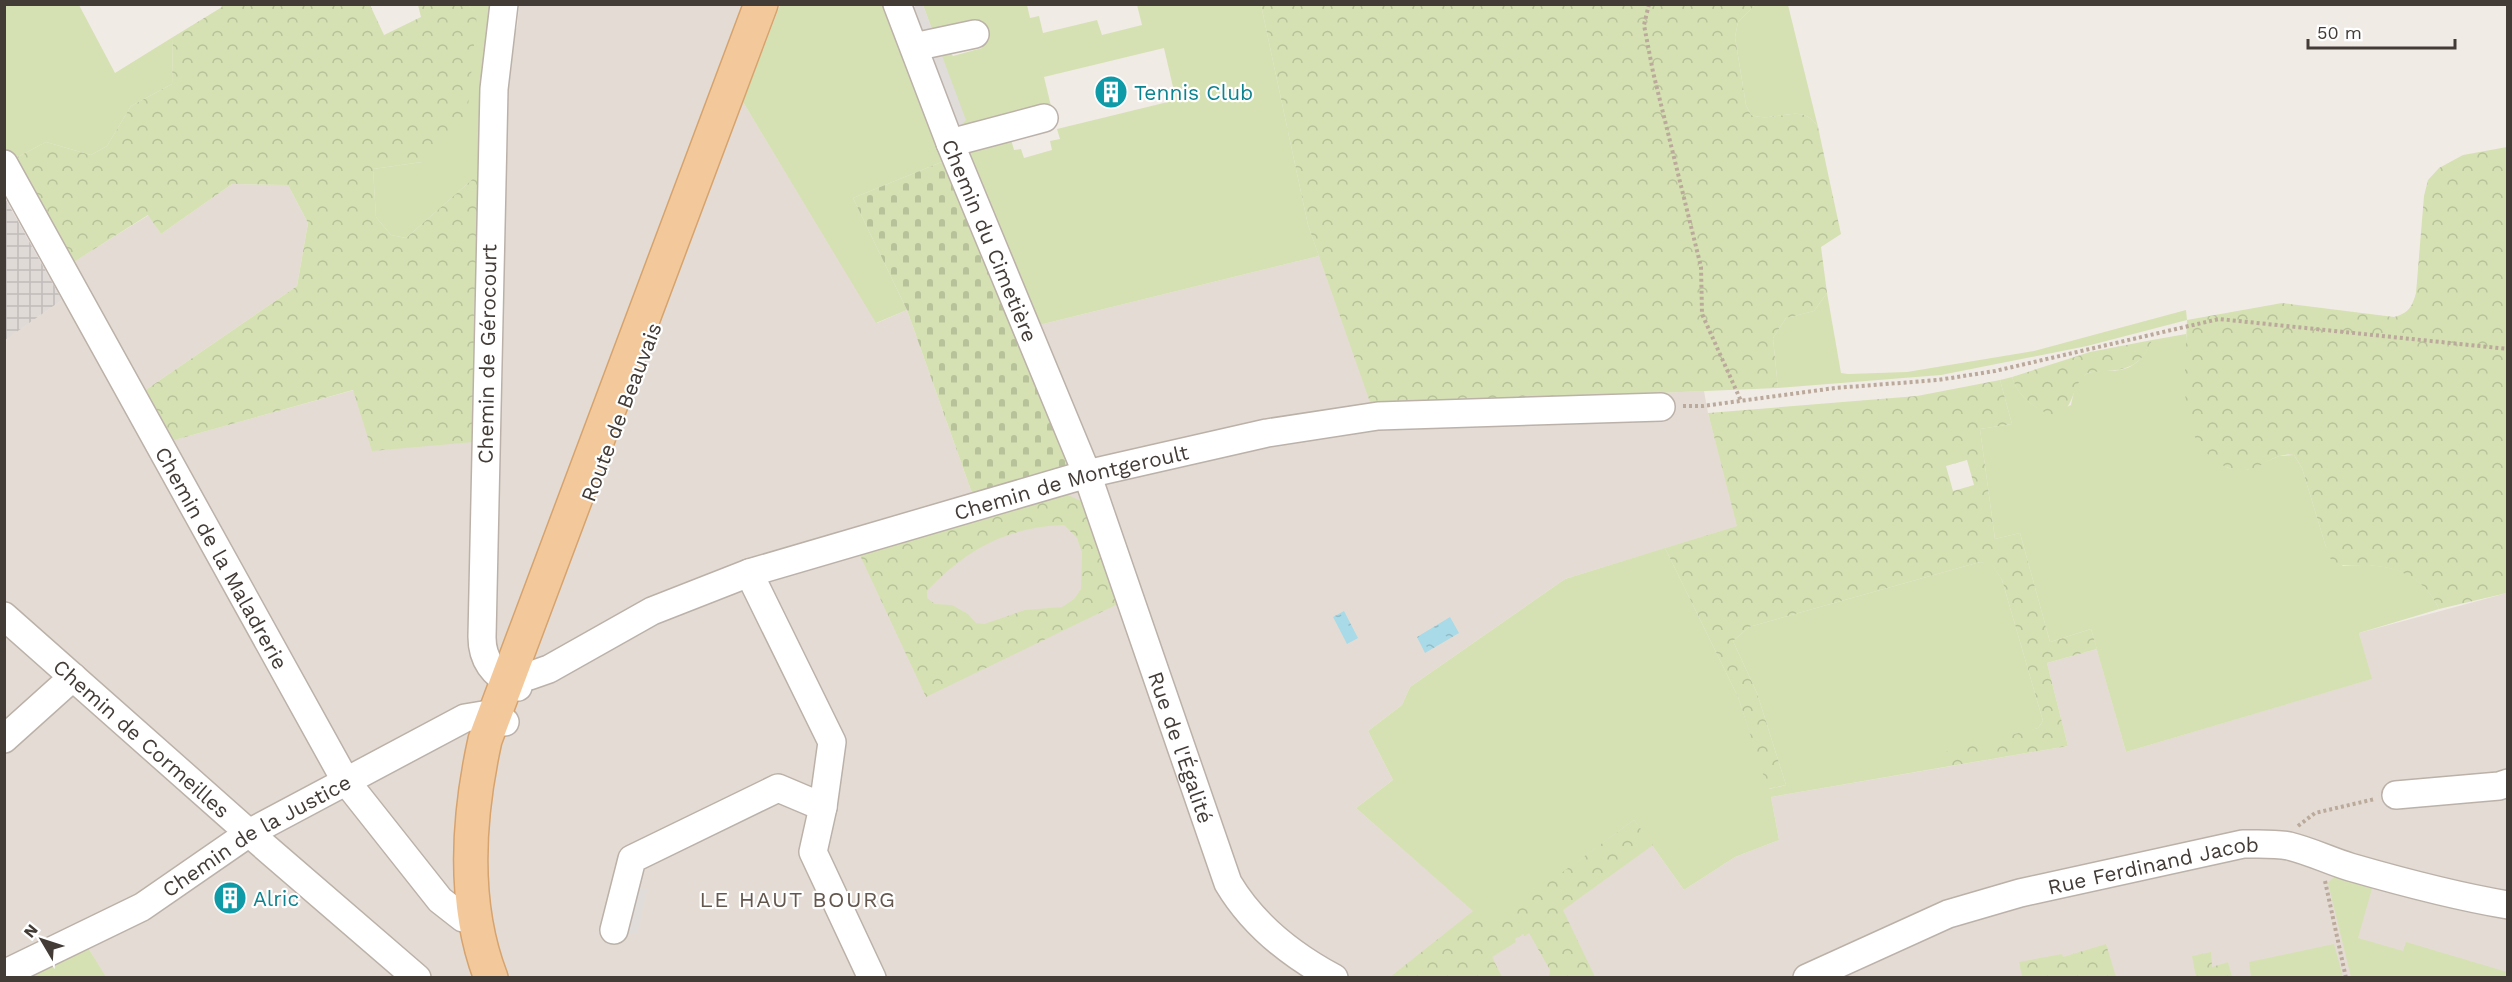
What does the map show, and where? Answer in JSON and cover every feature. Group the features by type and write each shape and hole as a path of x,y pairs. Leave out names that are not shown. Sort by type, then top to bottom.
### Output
{"main road":[{"name":"Route de Beauvais","path":"515,679 761,4"},
{"name":"Route de Beauvais","path":"491,978 475,921 471,874 474,821 500,719 773,4"}],"street":[{"name":"Chemin de Gérocourt","path":"504,4 494,89 482,652 502,678 515,679"},
{"name":"Chemin du Cimetière","path":"897,4 950,142 1087,474"},
{"path":"914,47 975,34"},
{"path":"950,142 1044,118"},
{"name":"Chemin de la Maladrerie","path":"4,164 345,780 440,900 463,918 475,921"},
{"name":"Chemin de Montgeroult","path":"515,679 536,675 652,612 749,573 1087,474 1266,433 1343,420 1378,416 1661,407"},
{"name":"Rue de l'Égalité","path":"1087,474 1228,883 1250,914 1285,947 1300,959 1335,978"},
{"path":"749,573 832,742 823,807 813,852 872,978"},
{"name":"Chemin de Cormeilles","path":"4,616 417,978"},
{"path":"4,739 73,677"},
{"name":"Chemin de la Justice","path":"8,972 142,907 249,833 465,718 489,714 500,719"},
{"path":"2396,795 2499,786 2508,783"},
{"path":"614,930 633,859 778,788 823,807"},
{"name":"Rue Ferdinand Jacob","path":"1807,978 1948,914 2019,893 2243,844 2273,844 2290,847 2326,860 2477,900 2508,905"}],"path":[{"path":"1649,4 1644,25 1653,72 1701,267 1702,314 1741,401"},
{"path":"1661,407 1703,406 1835,388 1938,381 1995,371 2219,319 2508,349"},
{"path":"2273,844 2315,813 2396,795"},
{"path":"2326,860 2323,872 2346,978"}],"shaded area":[{"path":"519,5 747,5 716,92 743,102 877,323 907,310 973,496 1035,326 1319,256 1372,405 1704,391 1738,526 1565,579 1410,687 1402,705 1368,731 1393,780 1356,808 1490,925 1634,820 1684,890 1735,857 1779,840 1771,797 2068,746 2047,663 2097,649 2126,752 2371,679 2359,633 2507,593 2507,977 106,978 87,946 5,977 4,340 62,300 49,277 149,215 161,234 232,184 288,185 308,223 297,286 144,391 178,439 354,390 507,112 512,29 517,28"},
{"path":"917,5 923,5 966,120 954,132 909,11"},
{"path":"5,198 62,300 4,340"},
{"path":"625,885 647,890 637,934 614,930"}],"green space":[{"path":"4,5 79,5 115,73 173,37 172,84 131,106 107,146 91,155 46,142 12,160 4,147"},
{"path":"221,5 370,5 384,35 421,17 418,5 468,5 477,14 466,127 422,162 373,169 376,217 391,235 406,238 482,171 474,442 372,451 353,390 171,441 144,391 297,286 308,223 288,185 232,184 161,234 148,215 69,265 12,160 46,142 91,155 107,146 131,106 172,84 173,37 222,7"},
{"path":"468,5 499,5 482,171 406,238 391,235 376,217 373,169 422,162 477,15"},
{"path":"780,5 891,5 949,159 853,198 907,310 876,323 743,102"},
{"path":"923,5 1027,5 1030,18 1039,16 1043,33 1097,20 1102,35 1142,25 1137,5 1261,5 1308,225 1319,256 1035,326 966,153 970,146 1010,136 1014,150 1021,149 1024,158 1052,150 1050,141 1060,139 1057,129 1176,100 1164,48 1044,77 1051,106 954,132 939,49 946,47 953,56 982,48 976,27 934,35"},
{"path":"1261,5 1755,5 1738,22 1735,37 1746,105 1751,115 1770,117 1788,114 1804,115 1818,127 1841,234 1821,247 1827,293 1814,311 1786,318 1773,338 1778,388 1371,405 1308,225"},
{"path":"1755,5 1788,5 1818,127 1804,115 1761,117 1751,115 1746,105 1735,37 1738,22"},
{"path":"2507,147 2507,593 2439,609 2425,588 2407,575 2385,567 2339,564 2329,557 2302,468 2294,455 2275,457 2252,469 2235,470 2215,461 2207,453 2194,435 2187,414 2185,380 2187,320 2282,303 2394,317 2403,314 2411,306 2416,293 2424,196 2428,180 2439,168 2463,155"},
{"path":"949,159 1072,459 1065,471 973,496 907,310 853,198"},
{"path":"1827,293 1841,373 1848,374 1907,372 2034,351 2186,310 2187,320 2087,346 1941,375 1778,388 1773,338 1786,318 1814,311"},
{"path":"2186,334 2187,414 2215,460 2228,468 2247,470 2279,456 2294,455 2302,468 2326,547 2343,566 2373,565 2400,571 2422,585 2439,609 2359,633 2372,679 2126,752 2091,629 2050,642 2020,533 1995,539 1980,429 2012,424 2000,380 2012,377 2018,390 2027,400 2052,414 2071,405 2077,384 2088,373 2125,369 2144,355 2152,340"},
{"path":"2152,340 2135,364 2122,369 2088,373 2077,386 2070,403 2059,414 2050,414 2029,402 2019,391 2012,377 2090,352"},
{"path":"2000,380 2012,424 1980,429 1995,539 2020,533 2050,642 2091,629 2097,649 2047,663 2068,746 1933,769 1933,761 1941,753 2038,728 2043,721 2002,580 1992,565 1980,562 1749,627 1733,641 1757,693 1786,785 1768,789 1738,697 1665,548 1737,526 1708,413 1917,396","holes":["1967,460 1974,485 1953,491 1946,466"]},
{"path":"1066,494 1087,504 1122,602 926,697 858,551","holes":["1064,525 1077,538 1082,553 1081,589 1074,599 1062,607 1025,610 984,624 976,623 968,614 952,605 935,604 927,598 927,591 941,576 988,543 1024,530"]},
{"path":"1665,548 1738,697 1769,789 1786,785 1757,693 1733,641 1749,627 1980,562 1992,564 2002,580 2043,721 2038,728 1933,761 1933,769 1771,797 1779,840 1735,857 1684,890 1634,820 1490,926 1356,808 1393,780 1368,731 1402,705 1410,687 1565,579"},
{"path":"1634,820 1653,845 1563,910 1595,977 1549,977 1550,970 1529,933 1515,939 1516,942 1492,957 1502,977 1390,977 1473,911 1490,925"},
{"path":"2336,875 2373,885 2358,938 2403,951 2406,942 2507,972 2507,977 2351,977 2328,883"},
{"path":"2106,944 2116,977 2022,977 2019,962 2062,954 2063,957"},
{"path":"2334,944 2343,977 2251,977 2249,962"},
{"path":"87,946 106,977 16,978"},
{"path":"2211,952 2212,967 2228,962 2232,977 2196,977 2192,956"}],"water":[{"path":"1344,611 1358,638 1347,644 1333,617"},
{"path":"1450,617 1459,633 1425,653 1417,637"}],"place":[{"name":"Tennis Club","path":"1111,92"},
{"name":"Alric","path":"230,898"}],"district":[{"name":"LE HAUT BOURG","path":"798,899"}]}
